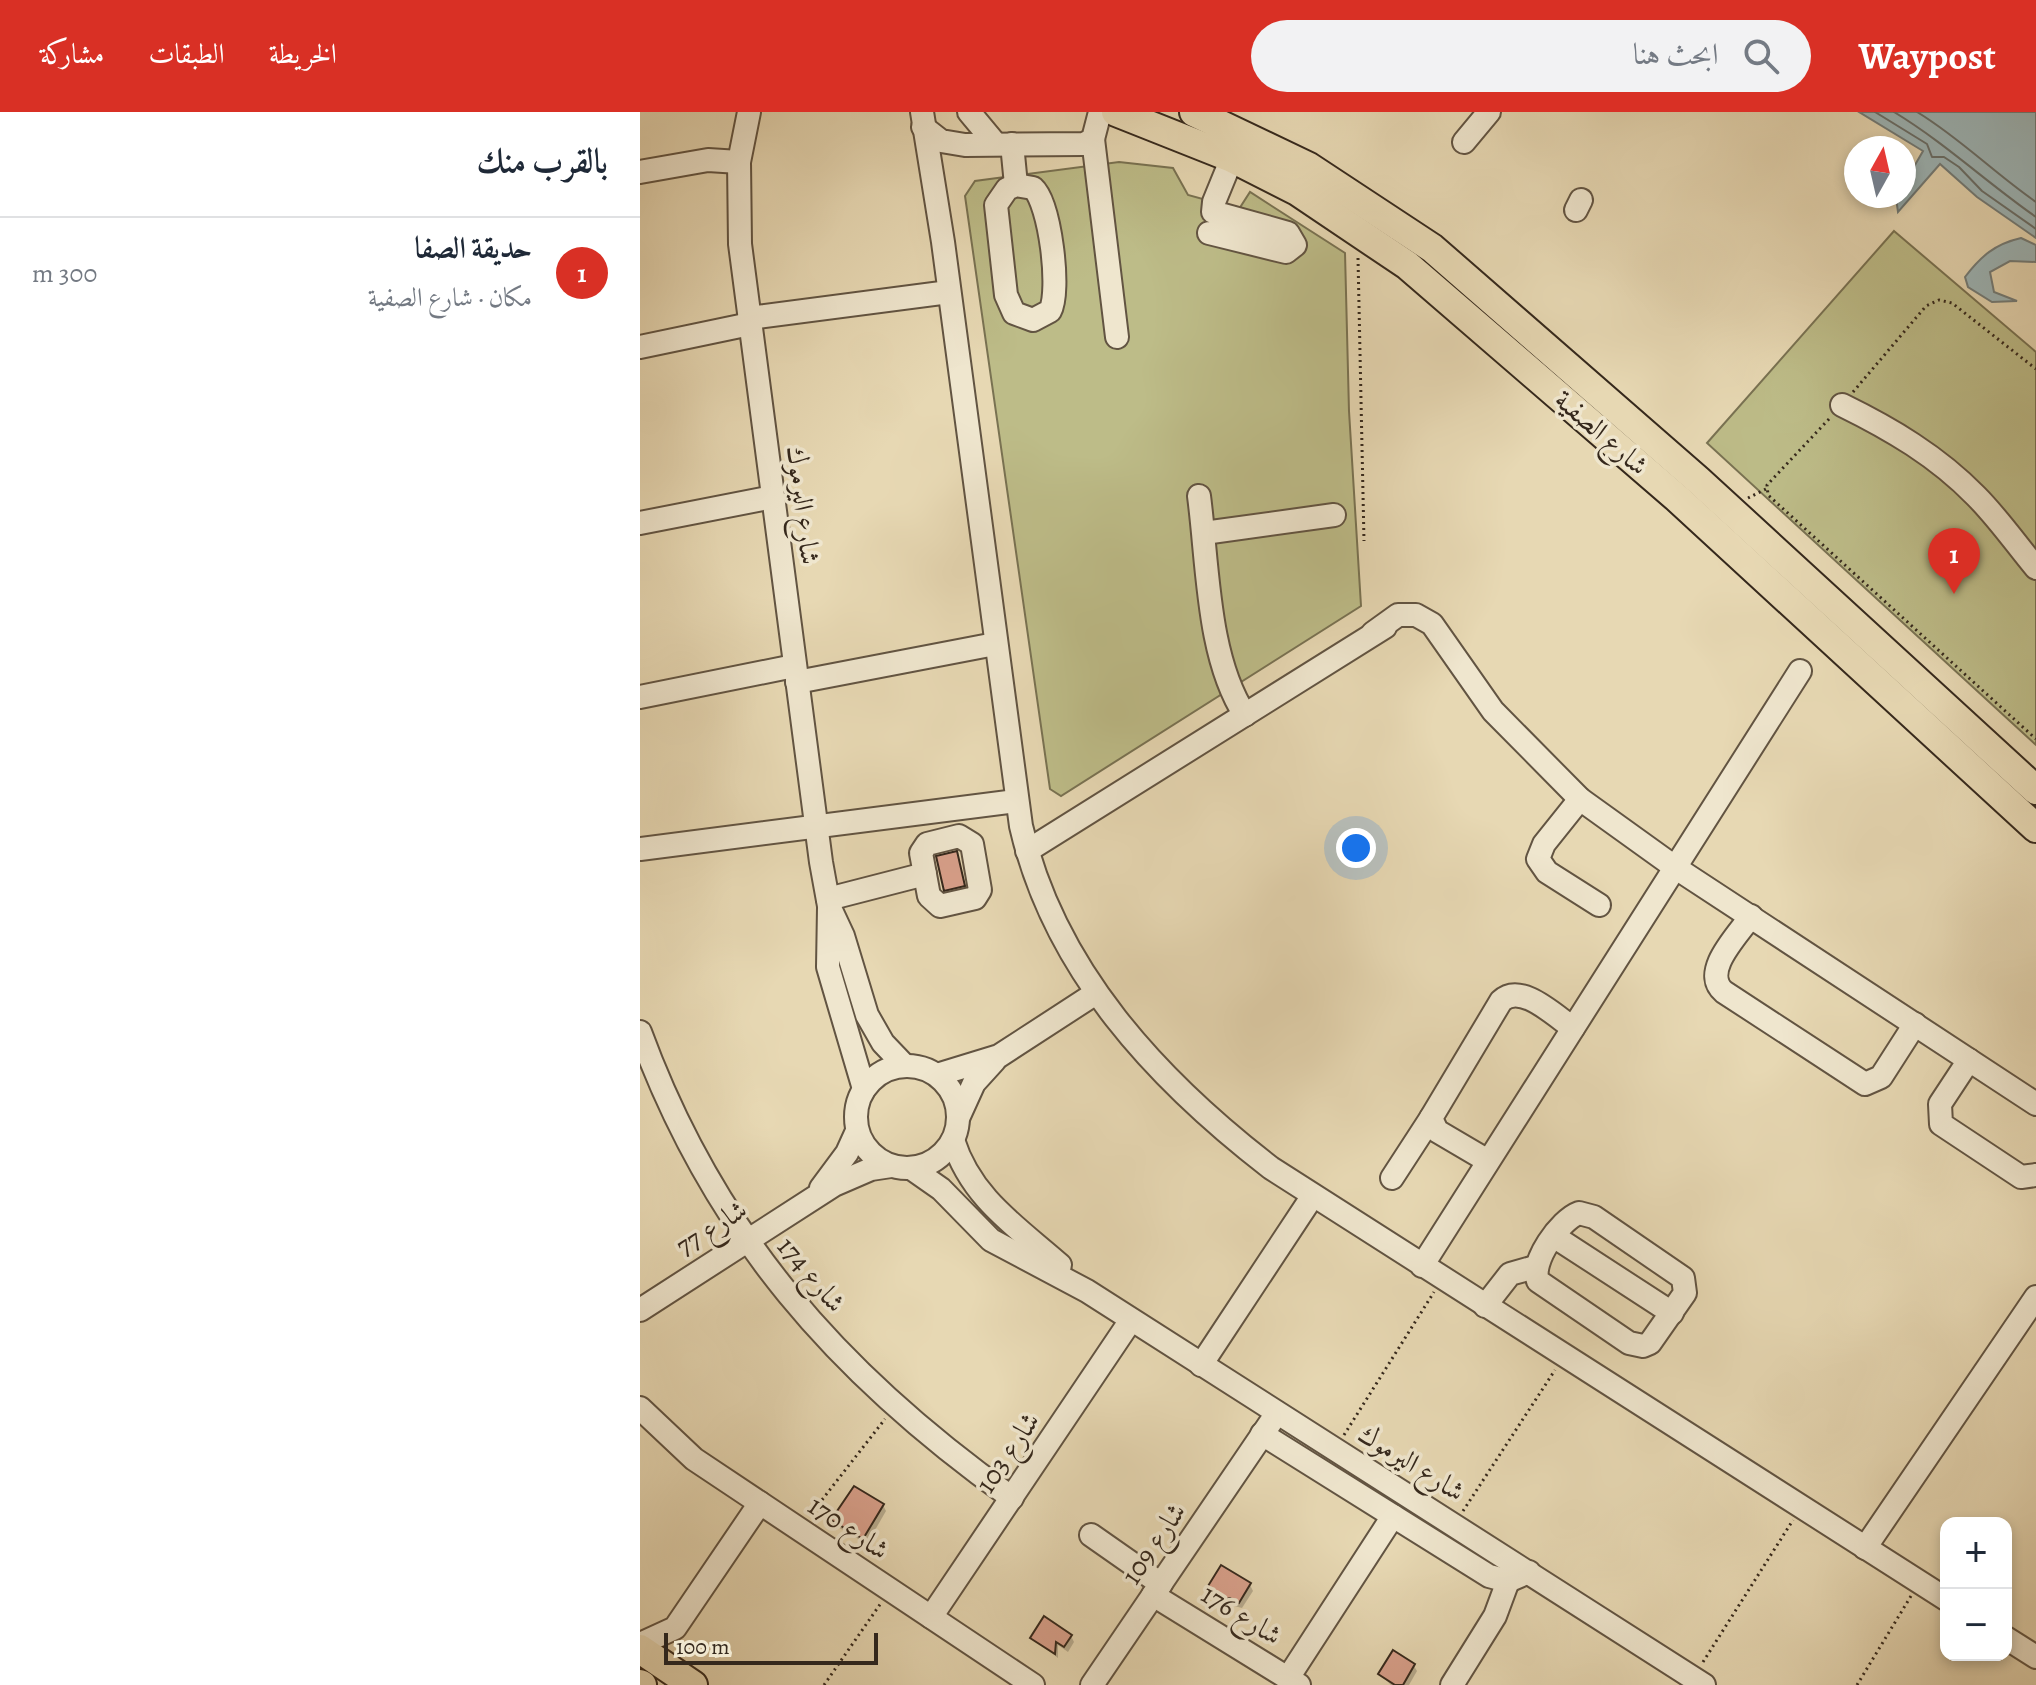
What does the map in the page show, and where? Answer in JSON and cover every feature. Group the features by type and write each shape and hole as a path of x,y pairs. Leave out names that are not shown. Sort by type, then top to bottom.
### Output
{"main road":[{"name":"شارع الصفية","path":"1116,112 1232,158 1303,179 1391,218 1502,306 1709,490 2036,790"},
{"name":"شارع الصفية","path":"1194,112 1303,179 1358,230 1459,306 1620,447 2036,828"},
{"path":"640,1646 684,1680"}],"street":[{"name":"شارع اليرموك","path":"749,112 739,162 737,203 749,321 828,903 828,967 864,1089"},
{"path":"969,112 1003,143 1016,185"},
{"path":"1100,112 1093,139 1117,337"},
{"path":"1475,112 1457,142 1489,112"},
{"path":"922,120 941,141 965,145 1084,144 1093,139"},
{"path":"922,120 949,292 1016,801 1027,851 1063,940 1096,993 1159,1070 1194,1105 1251,1153 1312,1197 1940,1595"},
{"path":"934,192 942,165 965,145"},
{"path":"1209,233 1286,252 1295,245 1294,238 1288,233 1213,212 1232,158"},
{"path":"640,172 708,160 739,162"},
{"path":"1016,185 1033,188 1044,202 1056,292 1050,311 1033,320 1014,313 1006,295 996,205 1007,189 1016,185"},
{"path":"640,347 749,321 949,292"},
{"path":"1842,405 1904,438 1954,475 1998,519 2036,568"},
{"path":"1199,496 1220,659 1229,688 1245,715"},
{"path":"640,523 773,497"},
{"path":"1204,533 1334,515"},
{"path":"1027,851 1245,715 1390,619 1407,614 1425,618 1493,711 1580,799 1676,868 2036,1104"},
{"path":"640,697 995,644"},
{"path":"1422,1266 1800,671"},
{"path":"1580,799 1544,844 1538,859 1547,872 1599,905"},
{"path":"640,849 1016,801"},
{"path":"828,903 925,874"},
{"name":"شارع اليرموك","path":"828,903 874,1030 905,1066"},
{"path":"1751,916 1715,970 1716,982 1724,992 1865,1084 1881,1077 1915,1024"},
{"path":"959,1116 953,1093 937,1075 905,1066 881,1072 864,1089 855,1117 857,1131 870,1153 901,1167 940,1156 953,1140 959,1116 974,1083 999,1056 1096,993"},
{"path":"1392,1178 1506,996 1521,995 1573,1028"},
{"name":"شارع 174","path":"640,1032 680,1127 709,1184 745,1241 816,1327 895,1407 1012,1498"},
{"path":"937,1075 999,1056"},
{"path":"1969,1060 1940,1104 1941,1124 2021,1177 2036,1175"},
{"path":"1431,1118 1437,1131 1488,1161"},
{"name":"شارع 77","path":"815,1195 833,1174 857,1131"},
{"name":"شارع اليرموك","path":"953,1140 968,1176 980,1193 1087,1291"},
{"name":"شارع اليرموك","path":"901,1167 941,1189 991,1240 1087,1291 1454,1525 1518,1576 1699,1681"},
{"name":"شارع 77","path":"640,1310 815,1195 852,1175 901,1167"},
{"path":"1201,1365 1312,1197"},
{"path":"1485,1306 1510,1274 1535,1267 1572,1216 1587,1213 1683,1278 1685,1293 1650,1343 1636,1346 1543,1286 1538,1281 1535,1267"},
{"path":"1555,1237 1672,1313"},
{"path":"1865,1548 2036,1297"},
{"name":"شارع 103","path":"931,1617 1131,1320"},
{"name":"شارع 170","path":"640,1408 694,1459 1033,1685"},
{"name":"شارع 109","path":"1092,1685 1277,1413"},
{"path":"1262,1434 1489,1576 1518,1576 1452,1685"},
{"path":"640,1646 675,1628 760,1503"},
{"path":"1296,1683 1393,1516"},
{"name":"شارع 176","path":"1091,1535 1157,1589 1296,1683"},
{"path":"675,1628 684,1680"},
{"path":"2012,1642 2036,1657"}],"path":[{"path":"1358,230 1364,541"},
{"path":"2036,369 1952,303 1939,300 1926,306 1842,405 1767,485 1768,495 2036,739"},
{"path":"1335,1449 1442,1279"},
{"path":"1454,1525 1564,1356"},
{"path":"799,1529 895,1407"},
{"path":"1699,1681 1802,1507"},
{"path":"1857,1685 1920,1583"},
{"path":"824,1685 890,1590"}],"shaded area":[{"path":"1119,162 1173,168 1188,195 1239,209 1250,192 1345,253 1349,411 1361,606 1061,796 1050,789 965,196 975,181"},
{"path":"1894,231 2036,352 2036,745 1707,443"}],"water":[{"path":"1859,112 2036,112 2036,238 1977,197 1940,164 1916,191 1916,163 1923,151 1916,147 1916,136 1898,136"},
{"path":"2021,238 2036,245 2036,262 2010,261 1990,272 1994,292 2017,301 1992,302 1968,287 1965,277 1983,257 1996,247"}],"building":[{"path":"957,851 965,886 944,891 936,856"},
{"path":"854,1486 884,1504 863,1539 831,1520"},
{"path":"1221,1565 1251,1583 1239,1603 1230,1598 1222,1600 1208,1586"},
{"path":"1044,1616 1072,1635 1064,1647 1056,1642 1055,1654 1030,1638"},
{"path":"1393,1650 1415,1664 1403,1685 1395,1685 1378,1674"}],"place":[{"name":"حديقة الصفا","path":"1954,594"}]}
